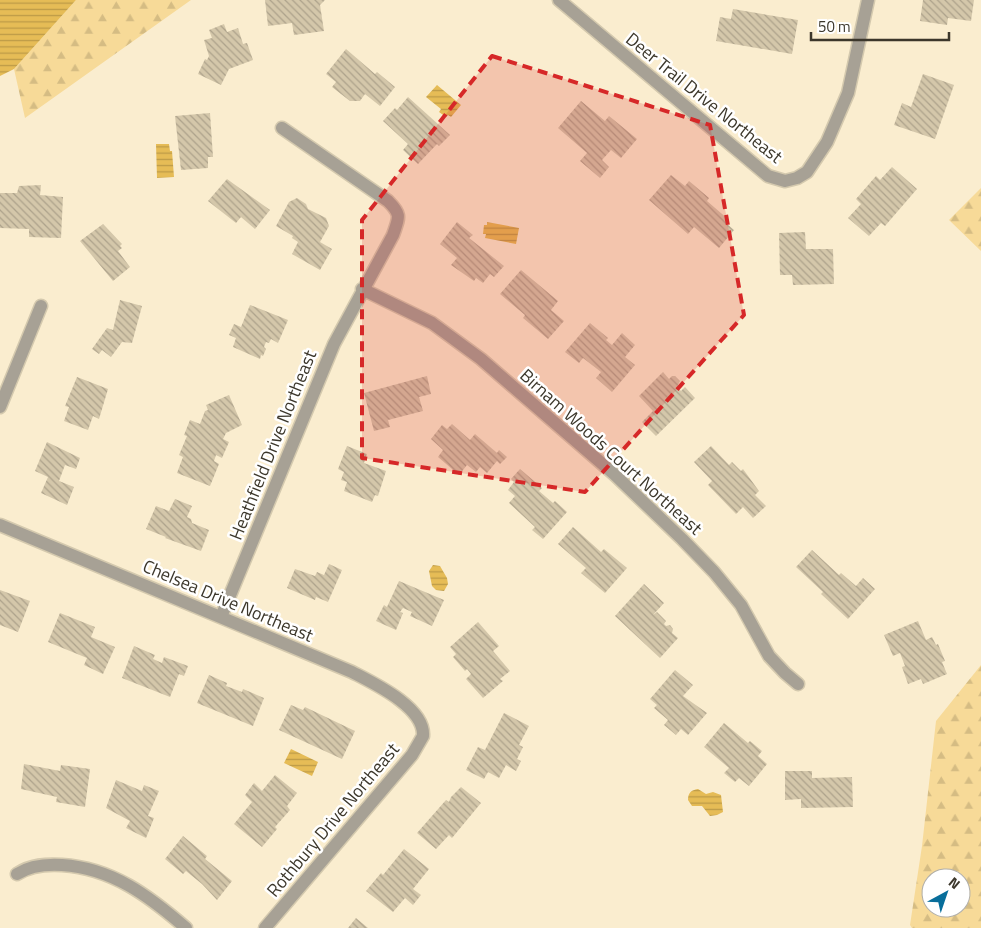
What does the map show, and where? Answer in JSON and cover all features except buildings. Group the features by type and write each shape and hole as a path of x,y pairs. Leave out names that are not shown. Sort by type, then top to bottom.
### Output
{"street":[{"name":"Deer Trail Drive Northeast","path":"559,0 768,176 785,180 797,178 807,172 828,142 848,93 868,0"},
{"name":"Heathfield Drive Northeast","path":"221,617 334,344 362,289 393,236 399,217 398,211 388,201 282,128"},
{"name":"Birnam Woods Court Northeast","path":"362,289 432,324 481,359 614,474 714,572 740,606 769,656 798,684"},
{"path":"0,407 41,306"},
{"name":"Chelsea Drive Northeast","path":"0,526 352,672 385,690 409,708 419,719 423,732"},
{"name":"Rothbury Drive Northeast","path":"265,928 412,755 423,732"},
{"path":"17,874 25,869 46,864 82,866 121,881 158,904 186,928"}],"highlighted area":[{"path":"492,56 710,125 744,315 585,492 362,458 362,220"}],"green space":[{"path":"76,0 191,0 25,118 14,69"},
{"path":"981,188 981,251 949,220"},
{"path":"981,665 981,928 912,928 910,925 922,846 936,721"}],"shaded area":[{"path":"0,0 76,0 14,69 0,76"},
{"path":"437,85 461,105 451,117 448,115 446,117 439,112 441,109 426,97"},
{"path":"156,144 169,144 170,151 172,151 174,177 157,178"},
{"path":"487,222 519,228 516,244 485,238 486,234 483,234 484,225 487,225"},
{"path":"433,565 440,566 447,578 448,584 444,591 436,590 432,586 429,571"},
{"path":"291,749 318,762 312,776 284,763"},
{"path":"698,789 706,794 713,792 721,795 723,812 710,816 702,806 692,806 688,800 689,794"}]}
